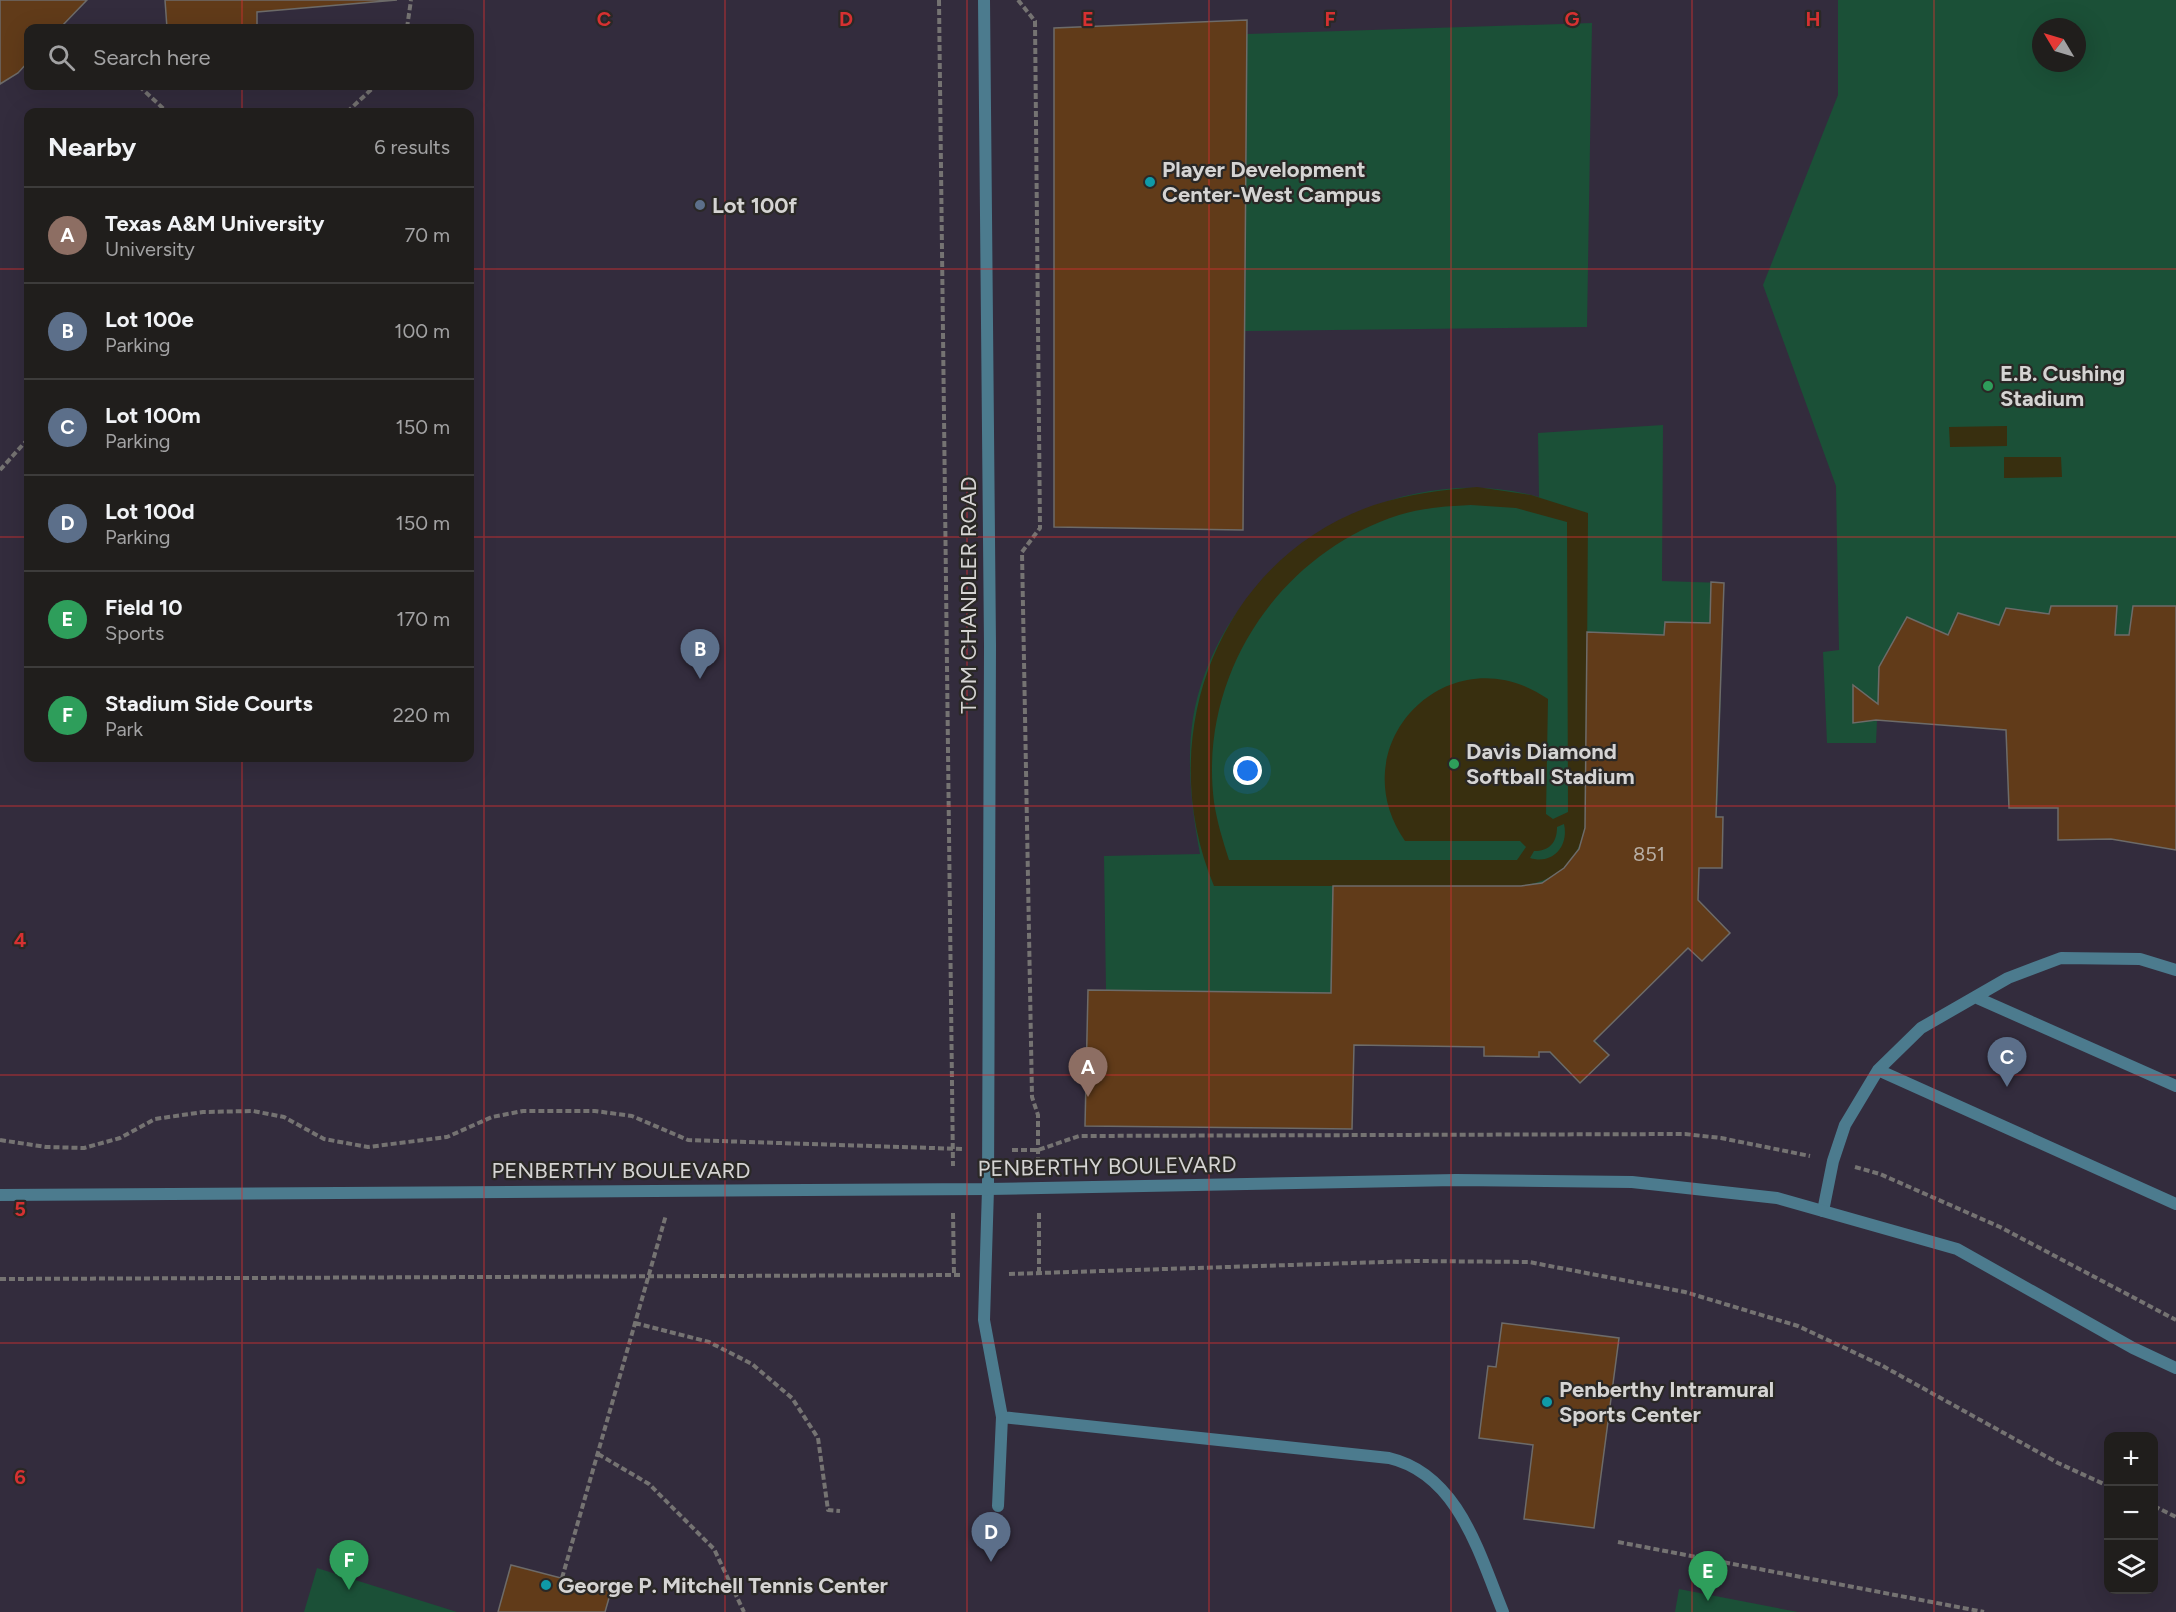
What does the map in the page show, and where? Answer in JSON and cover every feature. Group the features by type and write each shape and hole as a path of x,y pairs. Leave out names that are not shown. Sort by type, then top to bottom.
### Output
{"street":[{"name":"TOM CHANDLER ROAD","path":"984,0 990,645 988,1189 984,1320 1002,1417 998,1506"},
{"path":"1823,1211 1833,1161 1845,1125 1878,1070 1921,1028 2008,978 2061,958 2140,959 2176,970"},
{"path":"1975,997 2176,1086"},
{"path":"1878,1070 2176,1204"},
{"name":"PENBERTHY BOULEVARD","path":"0,1195 988,1189 1456,1180 1632,1182 1777,1198 1957,1249 2133,1348 2176,1368"},
{"path":"1002,1417 1407,1462 1432,1479 1449,1496 1463,1519 1503,1612"}],"path":[{"path":"408,24 411,0"},
{"path":"0,1140 46,1147 84,1148 120,1138 155,1119 203,1112 253,1111 284,1116 324,1139 368,1147 447,1137 492,1117 524,1111 585,1111 632,1116 688,1140 953,1149 939,0"},
{"path":"1018,0 1035,21 1040,528 1022,552 1032,1097 1038,1114 1038,1150 1079,1136 1685,1134 1720,1138 1833,1161 1880,1174 2000,1227 2176,1320"},
{"path":"143,90 163,108"},
{"path":"351,108 371,90"},
{"path":"0,470 24,443"},
{"path":"562,1578 647,1275 673,1191"},
{"path":"1039,1273 1415,1262 1529,1262 1674,1290 1798,1326 1881,1365 2058,1462 2104,1484"},
{"path":"0,1279 954,1275"},
{"path":"635,1323 709,1342 752,1364 792,1398 818,1438 828,1510 840,1511"},
{"path":"597,1454 649,1484 714,1549 744,1612"},
{"path":"2158,1508 2176,1517"},
{"path":"1618,1542 1984,1612"}],"shaded area":[{"path":"0,0 2176,0 2176,1612 0,1612"}],"green space":[{"name":"E.B. Cushing Stadium","path":"1838,0 2176,0 2176,839 2058,840 2058,808 2009,808 2006,730 1877,720 1876,743 1827,743 1823,652 1839,650 1836,486 1763,285 1838,95"},
{"path":"1592,23 1587,327 1245,331 1247,34"},
{"name":"Davis Diamond Softball Stadium","path":"1663,425 1662,581 1724,583 1717,816 1723,817 1722,868 1699,868 1698,900 1730,933 1702,961 1688,948 1595,1040 1609,1055 1580,1083 1549,1052 1539,1052 1539,1057 1484,1056 1484,1047 1354,1045 1352,1129 1085,1126 1106,990 1104,856 1200,854 1191,786 1190,752 1193,718 1209,662 1237,612 1274,569 1319,534 1370,508 1425,492 1482,488 1539,497 1538,433"},
{"path":"317,1568 457,1612 304,1612"},
{"path":"1679,1589 1798,1612 1675,1612"}],"sand":[{"path":"2007,426 2007,446 1950,447 1949,427"},
{"path":"2004,457 2061,457 2062,477 2004,478"},
{"path":"1477,487 1531,495 1588,513 1586,817 1580,844 1574,855 1558,872 1535,883 1521,886 1214,886 1197,829 1191,772 1196,715 1212,660 1238,610 1274,566 1320,531 1387,501 1425,493","holes":["1471,505 1516,508 1567,522 1568,812 1553,819 1546,814 1548,699 1511,682 1475,679 1442,688 1415,708 1395,736 1385,768 1388,804 1405,841 1520,841 1526,847 1517,860 1229,860 1214,802 1212,755 1219,709 1234,666 1255,626 1283,590 1317,559 1356,533 1399,515 1435,508","1564,824 1564,840 1558,852 1546,859 1530,858 1534,851 1548,848 1556,838 1557,827"]}],"building":[{"path":"0,0 87,0 64,24 24,24 24,66 0,84"},
{"path":"165,0 397,0 257,12 257,24 167,24"},
{"name":"Player Development Center-West Campus","path":"1247,20 1243,530 1054,527 1054,28"},
{"path":"1711,582 1724,583 1716,817 1723,817 1722,868 1699,868 1698,900 1730,933 1702,961 1688,948 1594,1041 1609,1055 1580,1083 1550,1052 1539,1052 1539,1057 1484,1056 1484,1047 1354,1045 1352,1129 1085,1126 1088,990 1331,993 1333,886 1521,886 1542,883 1564,868 1579,849 1585,828 1587,632 1664,635 1665,622 1710,623"},
{"path":"2051,606 2117,606 2115,635 2129,635 2133,606 2176,606 2176,850 2111,839 2058,840 2058,808 2009,808 2006,730 1876,720 1853,723 1853,685 1878,704 1879,667 1907,617 1948,635 1958,613 1999,625 2006,608 2049,614"},
{"name":"Penberthy Intramural Sports Center","path":"1502,1323 1619,1338 1594,1528 1524,1519 1533,1445 1479,1438 1488,1366 1496,1367"},
{"name":"George P. Mitchell Tennis Center","path":"511,1565 611,1591 605,1612 498,1612"}],"place":[{"name":"Player Development Center-West Campus","path":"1150,182"},
{"name":"Lot 100f","path":"700,205"},
{"name":"E.B. Cushing Stadium","path":"1988,386"},
{"name":"Lot 100e","path":"700,679"},
{"name":"Davis Diamond Softball Stadium","path":"1454,764"},
{"name":"Lot 100m","path":"2007,1087"},
{"name":"Texas A&M University","path":"1088,1097"},
{"name":"Penberthy Intramural Sports Center","path":"1547,1402"},
{"name":"Lot 100d","path":"991,1562"},
{"name":"George P. Mitchell Tennis Center","path":"546,1585"},
{"name":"Stadium Side Courts","path":"349,1590"},
{"name":"Field 10","path":"1708,1601"}]}
